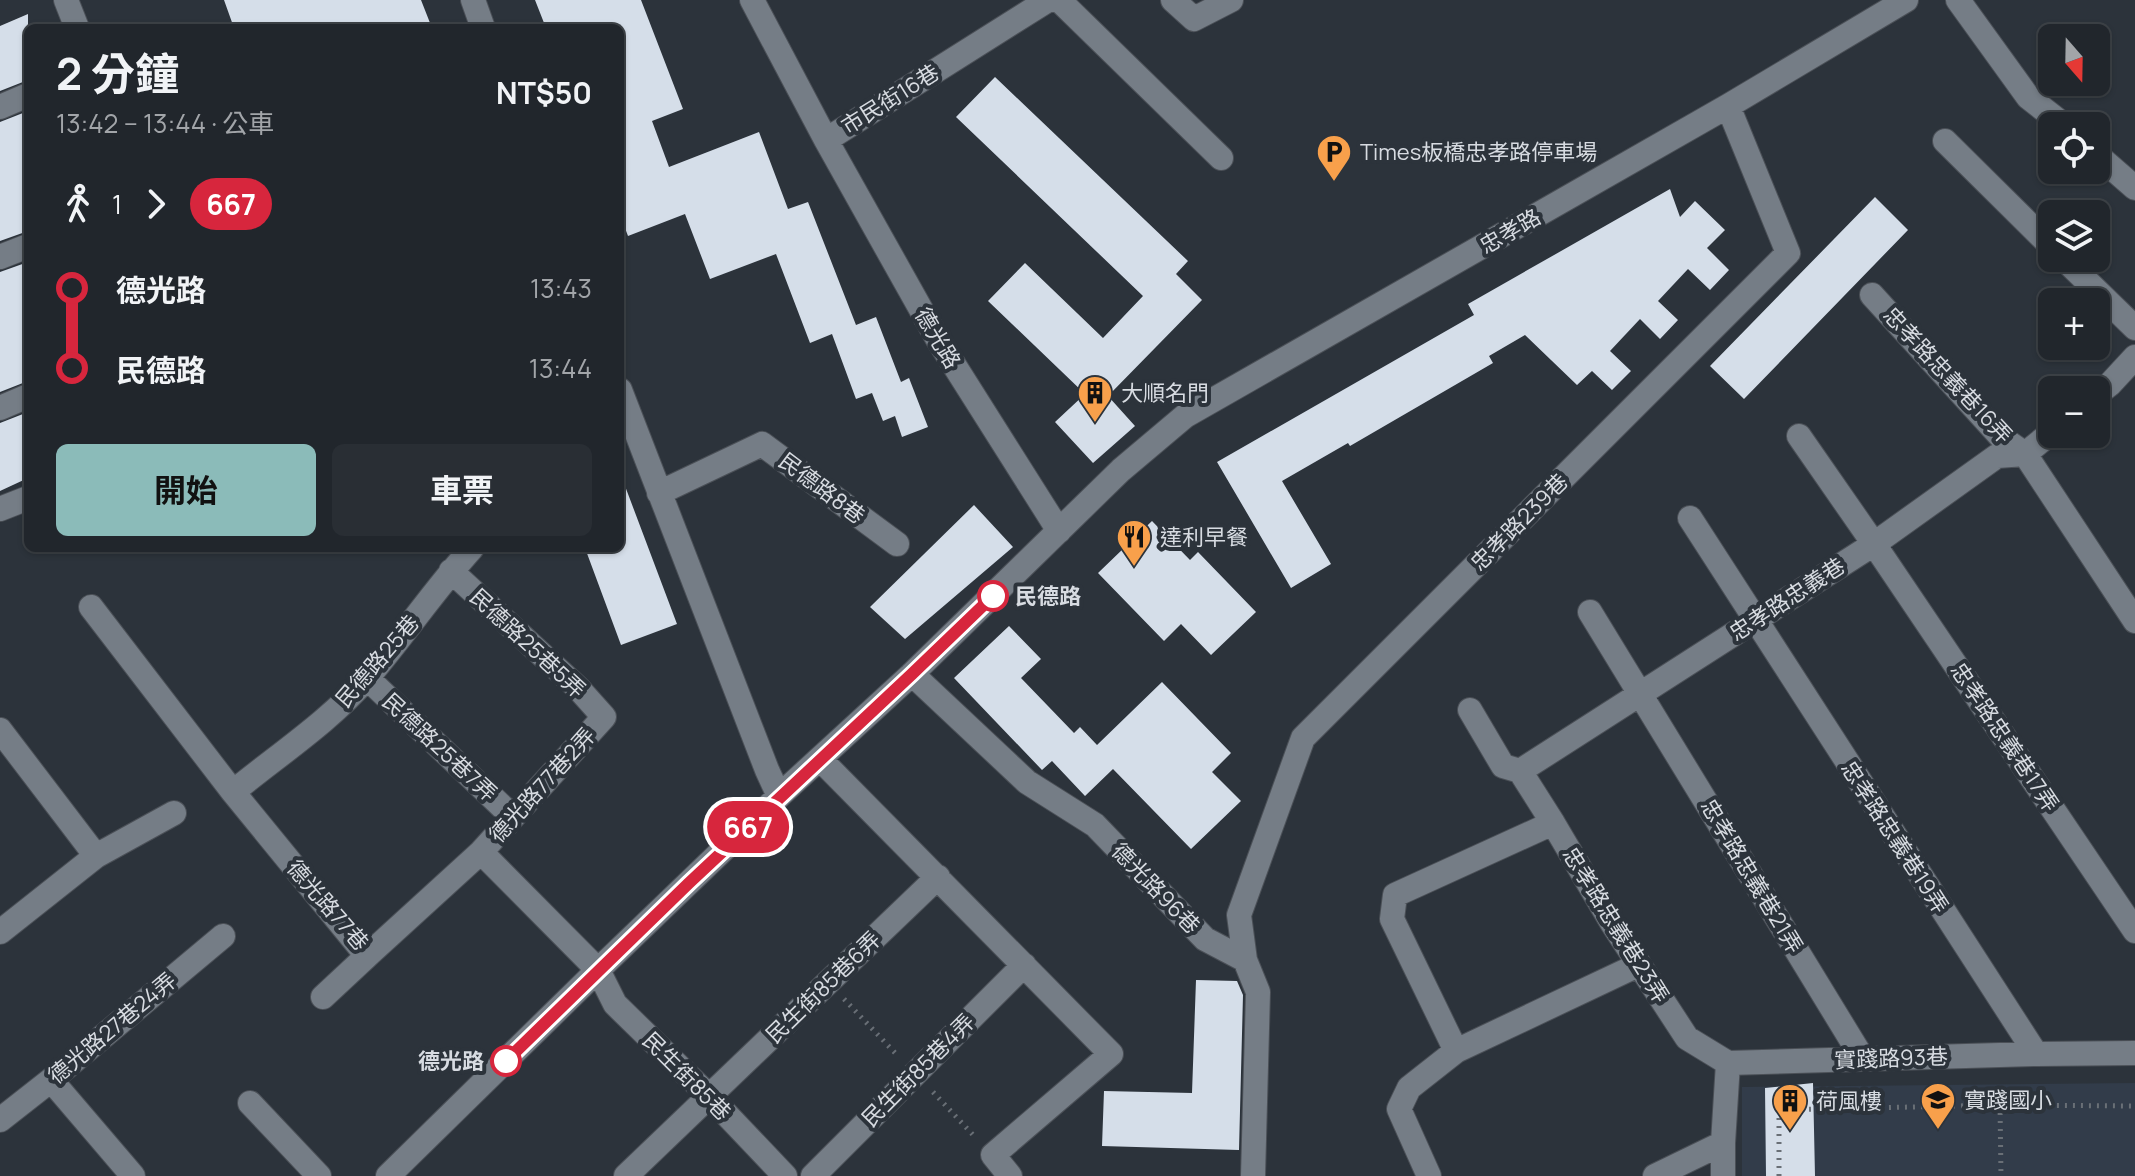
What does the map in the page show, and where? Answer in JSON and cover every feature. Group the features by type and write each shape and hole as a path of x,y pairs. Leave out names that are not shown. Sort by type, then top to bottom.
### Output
{"street":[{"path":"66,0 75,24"},
{"path":"473,0 482,24"},
{"name":"市民街16巷","path":"752,0 826,140 1048,0"},
{"path":"1059,0 1221,158"},
{"path":"1173,0 1194,19 1231,0"},
{"name":"忠孝路","path":"1059,531 1121,470 1185,416 1728,106 1906,0"},
{"path":"1958,0 2028,97 2047,112"},
{"path":"0,107 24,97"},
{"name":"忠孝路239巷","path":"1245,960 1239,915 1303,738 1788,253 1728,106"},
{"name":"德光路","path":"826,140 937,338 1059,531"},
{"path":"1945,141 2038,233"},
{"path":"2110,166 2135,188"},
{"path":"0,257 24,248"},
{"path":"2077,272 2135,328"},
{"name":"忠孝路忠義巷16弄","path":"1872,295 2001,437 2025,454 2135,621"},
{"path":"2110,384 2135,357"},
{"path":"0,408 24,398"},
{"path":"624,410 628,435 659,493 779,796"},
{"name":"忠孝路忠義巷17弄","path":"1799,436 2135,931"},
{"name":"忠孝路忠義巷","path":"1520,771 1874,544 1997,456 2025,454 2038,443"},
{"name":"民德路8巷","path":"659,493 762,444 897,544"},
{"path":"0,509 24,500"},
{"name":"忠孝路忠義巷19弄","path":"1690,518 2036,1054"},
{"path":"388,1176 779,796 912,674 1059,531"},
{"name":"民德路25巷","path":"233,792 330,714 367,678 468,552"},
{"name":"民德路25巷5弄","path":"451,571 578,688 604,717"},
{"name":"德光路77巷","path":"91,607 233,792 367,956 481,852"},
{"name":"忠孝路忠義巷21弄","path":"1590,612 1863,1059"},
{"name":"德光路96巷","path":"912,674 1027,782 1095,825 1205,939 1245,960"},
{"name":"民德路25巷7弄","path":"367,678 513,817"},
{"name":"忠孝路忠義巷23弄","path":"1470,710 1503,766 1520,771 1638,965 1687,1038 1728,1063"},
{"name":"德光路77巷2弄","path":"481,852 604,717"},
{"path":"0,730 96,856"},
{"path":"820,759 1111,1054 993,1155 1010,1176"},
{"path":"0,932 96,856 174,813"},
{"path":"1456,1051 1392,919 1395,895 1553,823"},
{"path":"481,852 598,970"},
{"name":"民生街85巷6弄","path":"626,1176 938,877"},
{"name":"德光路27巷24弄","path":"0,1120 223,936"},
{"path":"323,997 367,956"},
{"path":"1245,960 1258,992 1253,1172"},
{"name":"民生街85巷4弄","path":"813,1176 1024,965"},
{"path":"1429,1176 1399,1109 1409,1088 1456,1051 1638,965"},
{"name":"民生街85巷","path":"598,970 615,1004 785,1176"},
{"name":"實踐路93巷","path":"1728,1063 2135,1053"},
{"path":"1723,1176 1728,1063"},
{"path":"51,1080 133,1176"},
{"path":"250,1103 319,1176"},
{"path":"1655,1176 1723,1143"}],"path":[{"path":"1779,1176 1779,1110 2000,1105 2135,1106"},
{"path":"2000,1105 2001,1176"}],"shaded area":[{"name":"實踐國小","path":"2135,1083 2135,1176 1742,1176 1742,1087"}],"building":[{"path":"224,0 421,0 430,24 233,24"},
{"path":"535,0 641,0 683,109 652,121 669,167 759,132 788,209 808,202 856,325 876,317 901,382 909,378 928,427 902,437 895,416 883,421 872,393 856,399 832,334 810,343 776,254 710,279 685,214 628,236 624,226 624,24 544,24"},
{"path":"28,14 28,24 24,24 24,82 0,91 0,26"},
{"path":"995,77 1188,261 1176,274 1202,300 1108,396 1135,426 1093,463 1055,422 1085,394 988,301 1025,263 1103,338 1143,296 956,117"},
{"path":"24,113 24,232 0,241 0,122"},
{"path":"1670,189 1680,217 1695,201 1725,230 1707,248 1729,270 1710,290 1688,269 1658,301 1678,320 1660,339 1640,319 1610,351 1631,371 1612,390 1592,371 1577,385 1525,335 1489,356 1493,363 1350,446 1348,443 1282,481 1331,564 1291,588 1217,462 1474,315 1468,304"},
{"path":"1875,197 1908,230 1744,399 1710,366"},
{"path":"24,263 24,383 0,392 0,272"},
{"path":"24,414 24,480 0,491 0,423"},
{"path":"624,483 677,624 621,645 586,552 624,552"},
{"path":"974,505 1013,547 905,639 870,607"},
{"path":"1152,521 1190,560 1198,552 1256,612 1211,655 1181,624 1164,641 1098,573"},
{"path":"1009,626 1041,659 1021,678 1074,733 1080,727 1097,745 1162,682 1231,753 1212,772 1241,801 1191,849 1113,769 1085,796 1052,761 1042,770 954,678"},
{"path":"1196,980 1237,981 1243,995 1239,1150 1102,1146 1104,1091 1192,1093"},
{"name":"荷風樓","path":"1813,1083 1815,1176 1766,1176 1765,1088"}],"bus line":[{"name":"667","path":"506,1061 779,796 993,596"}],"place":[{"name":"Times板橋忠孝路停車場","path":"1334,183"},
{"name":"大順名門","path":"1095,424"},
{"name":"達利早餐","path":"1134,568"},
{"name":"民德路","path":"993,596"},
{"name":"德光路","path":"506,1061"},
{"name":"實踐國小","path":"1938,1131"},
{"name":"荷風樓","path":"1790,1132"}]}
